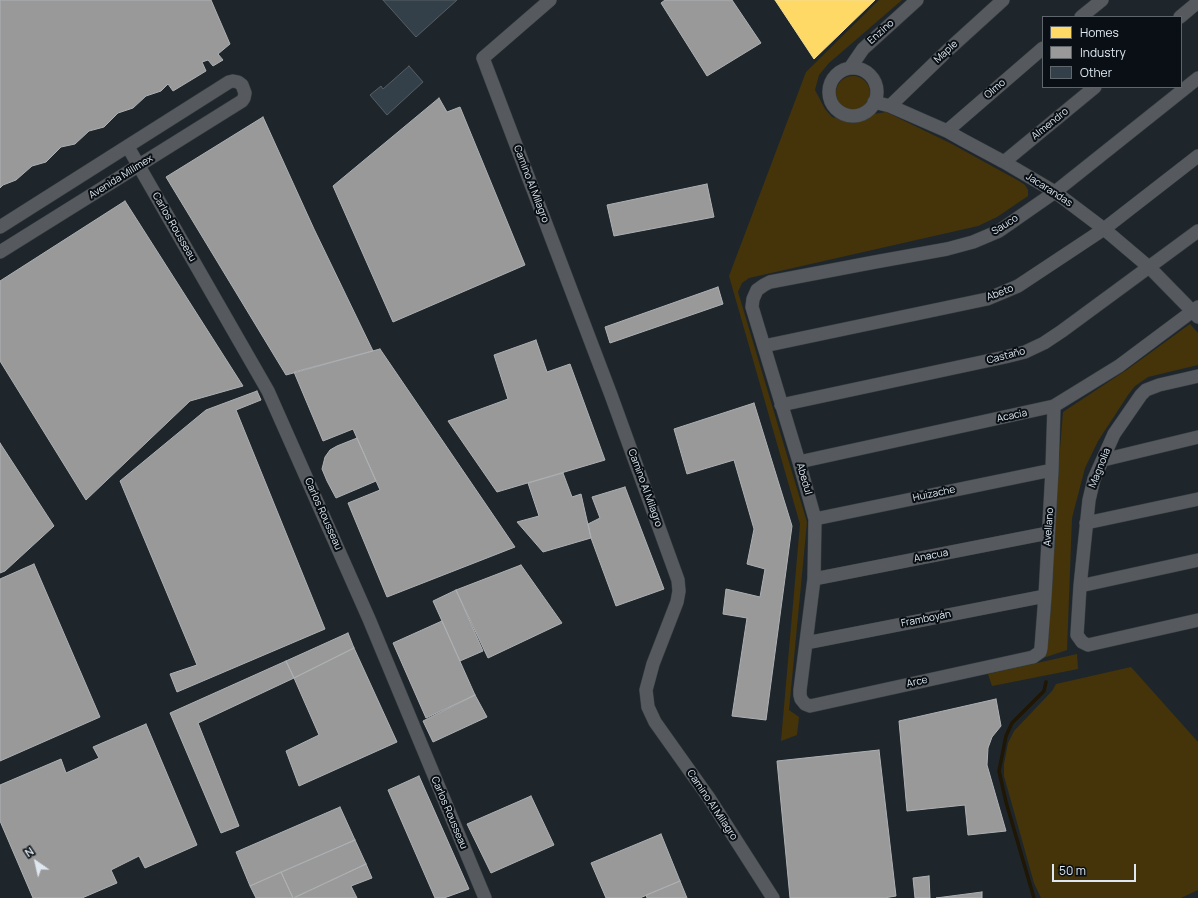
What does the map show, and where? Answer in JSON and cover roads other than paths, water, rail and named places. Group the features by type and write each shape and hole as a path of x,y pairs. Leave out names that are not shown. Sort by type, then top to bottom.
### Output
{"street":[{"name":"Camino Al Milagro","path":"550,0 483,58 611,395 678,580 679,591 677,602 653,664 646,690 648,707 654,722 709,798 773,898"},
{"name":"Enzino","path":"850,68 863,49 917,0"},
{"name":"Maple","path":"890,106 1003,0"},
{"path":"1082,16 1102,0"},
{"path":"1181,16 1198,2"},
{"name":"Olmo","path":"947,131 1042,49"},
{"path":"850,68 862,70 872,78 876,89 874,102 868,110 864,113 853,116 840,112 833,106 829,92 831,82 836,75 840,71 850,68"},
{"name":"Sauco","path":"770,282 946,249 973,242 999,231 1055,192 1198,78"},
{"name":"Avenida Milimex","path":"0,252 242,101 245,93 242,85 238,82 229,82 128,146"},
{"name":"Almendro","path":"1004,162 1094,88"},
{"name":"Jacarandas","path":"874,102 890,106 947,131 1055,192 1104,229 1150,268 1196,312"},
{"path":"0,227 128,146"},
{"name":"Carlos Rousseau","path":"128,146 268,391 369,619 485,898"},
{"name":"Abeto","path":"764,346 987,298 1018,286 1104,229 1198,156"},
{"name":"Castaño","path":"782,405 1005,358 1025,352 1044,343 1062,331 1198,232"},
{"name":"Abedul","path":"770,282 757,290 753,299 752,307 815,519 814,579 800,690"},
{"name":"Acacia","path":"799,462 1054,406 1119,366 1196,312"},
{"name":"Magnolia","path":"1198,376 1159,384 1146,390 1114,434 1094,479 1088,500 1077,635 1082,642 1088,645 1198,620"},
{"name":"Avellano","path":"1041,648 1052,470 1054,406"},
{"path":"1102,460 1198,437"},
{"name":"Huizache","path":"815,519 1052,470"},
{"path":"1086,523 1198,499"},
{"name":"Anacua","path":"814,579 1048,533"},
{"path":"1080,586 1198,560"},
{"name":"Framboyán","path":"806,643 1045,596"},
{"name":"Arce","path":"800,690 801,699 805,704 810,706 1033,657 1040,652 1041,648"}],"waterway":[{"path":"1034,898 1006,802 999,771 1006,736 1012,723 1044,691 1046,682"}]}
